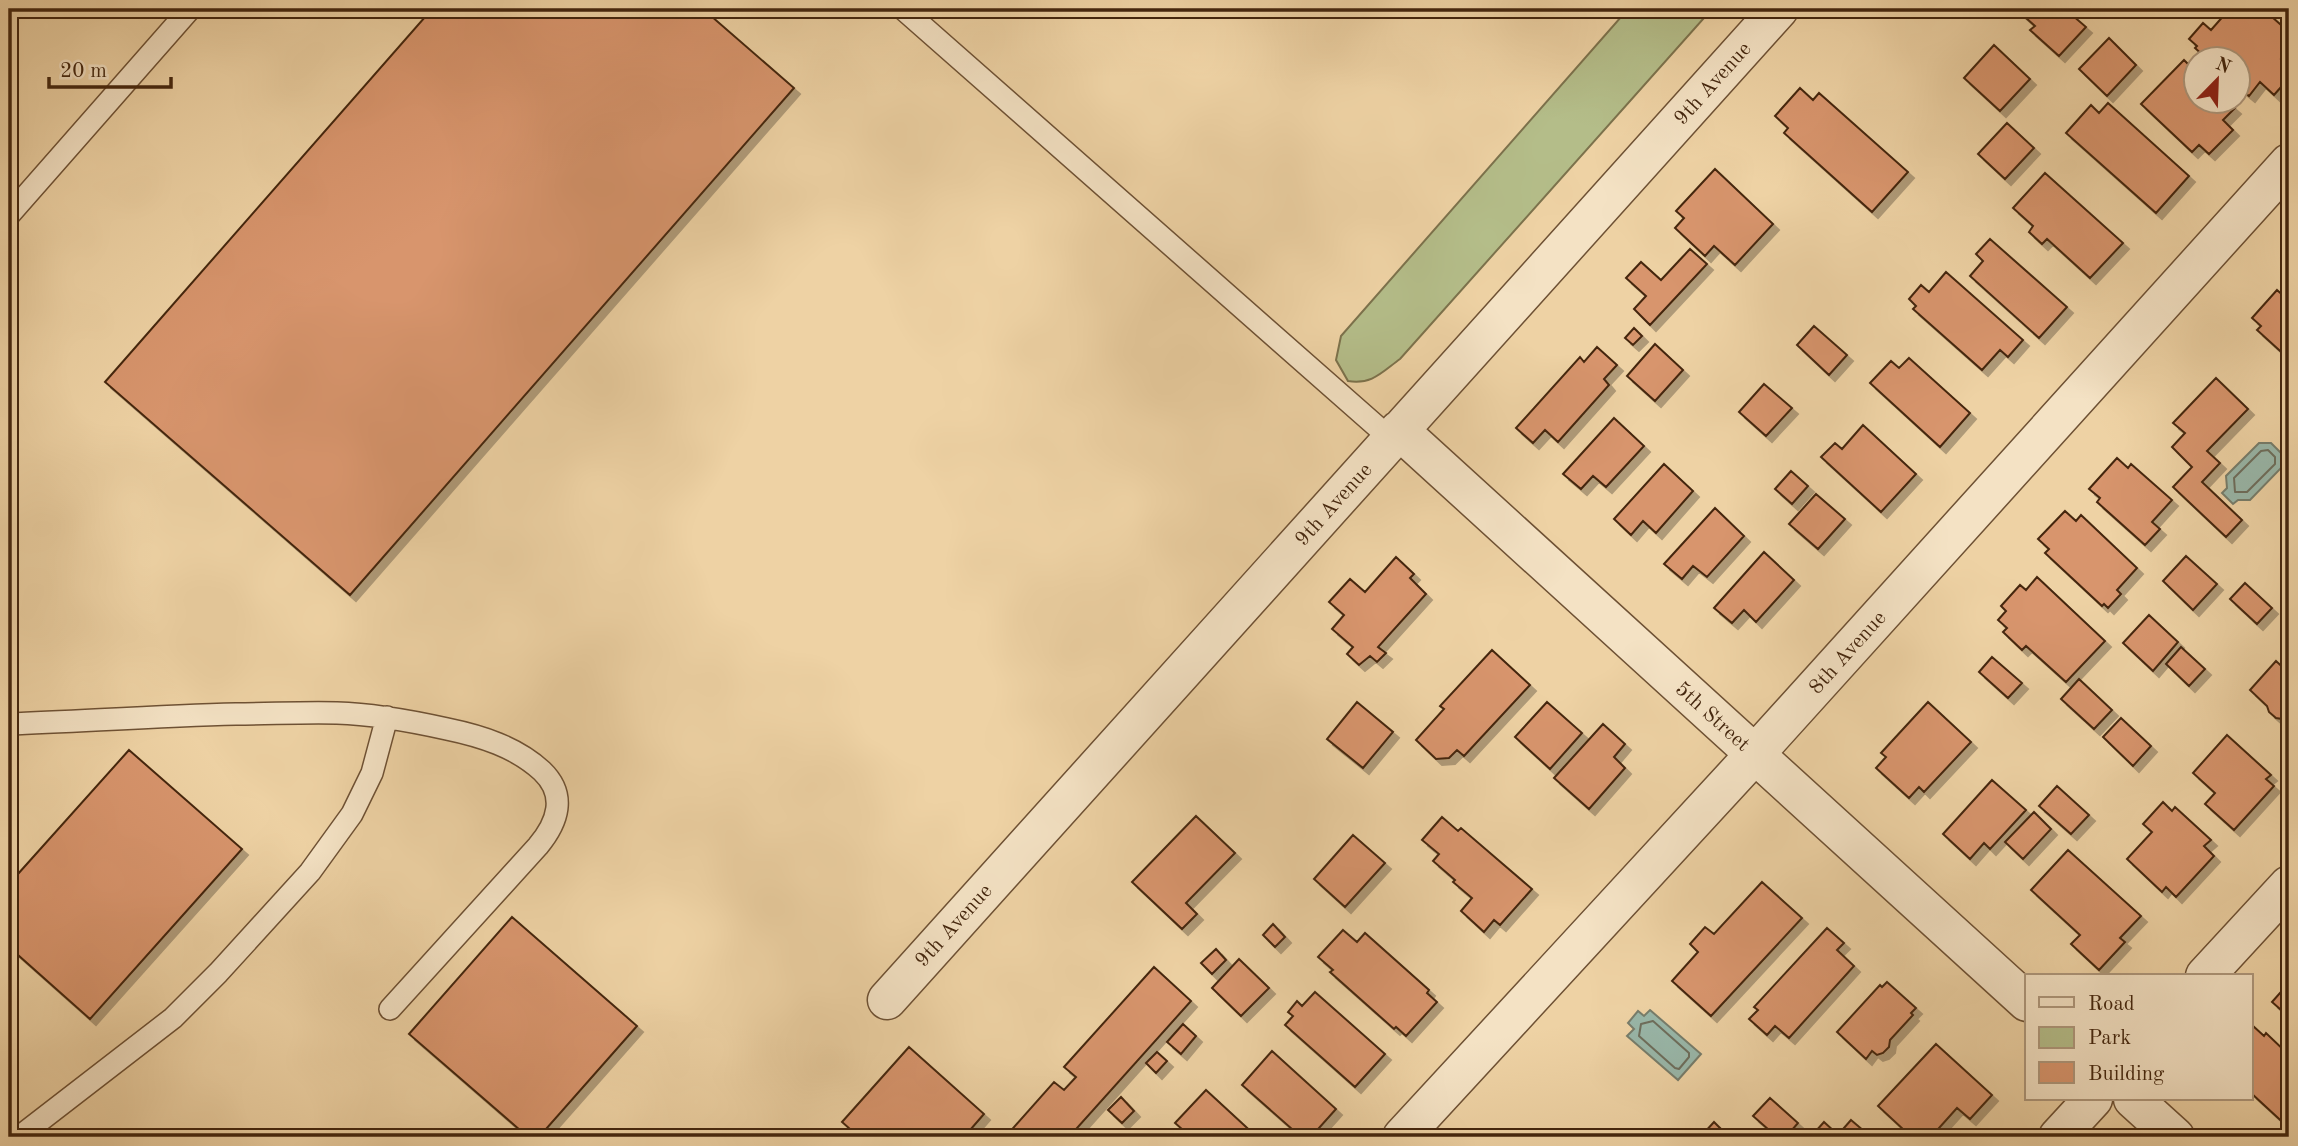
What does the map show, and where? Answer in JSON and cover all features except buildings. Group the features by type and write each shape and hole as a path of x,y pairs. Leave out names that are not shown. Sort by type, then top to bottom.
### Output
{"street":[{"name":"9th Avenue","path":"887,1000 1779,9"},
{"name":"8th Avenue","path":"1402,1137 1755,754 2289,163"},
{"name":"5th Street","path":"1395,434 1755,754 2025,1000"},
{"path":"2207,974 2289,885"},
{"path":"2058,1137 2092,1100"},
{"path":"2134,1100 2175,1137"}],"lane":[{"path":"9,215 190,9"},
{"path":"903,9 1395,434"},
{"path":"9,724 189,715 336,713 387,717 461,732 505,747 533,763 554,785 557,816 546,836 390,1009"},
{"path":"19,1137 173,1018 310,872 357,804 372,773 387,717"}],"green space":[{"path":"1628,9 1712,9 1400,359 1370,379 1348,381 1336,360 1341,336"}],"water":[{"path":"2259,443 2271,443 2282,454 2283,466 2250,500 2238,500 2233,504 2222,493 2227,488 2226,476"},
{"path":"1650,1010 1701,1054 1678,1080 1627,1036 1634,1029 1628,1023 1638,1011 1644,1016"}]}
